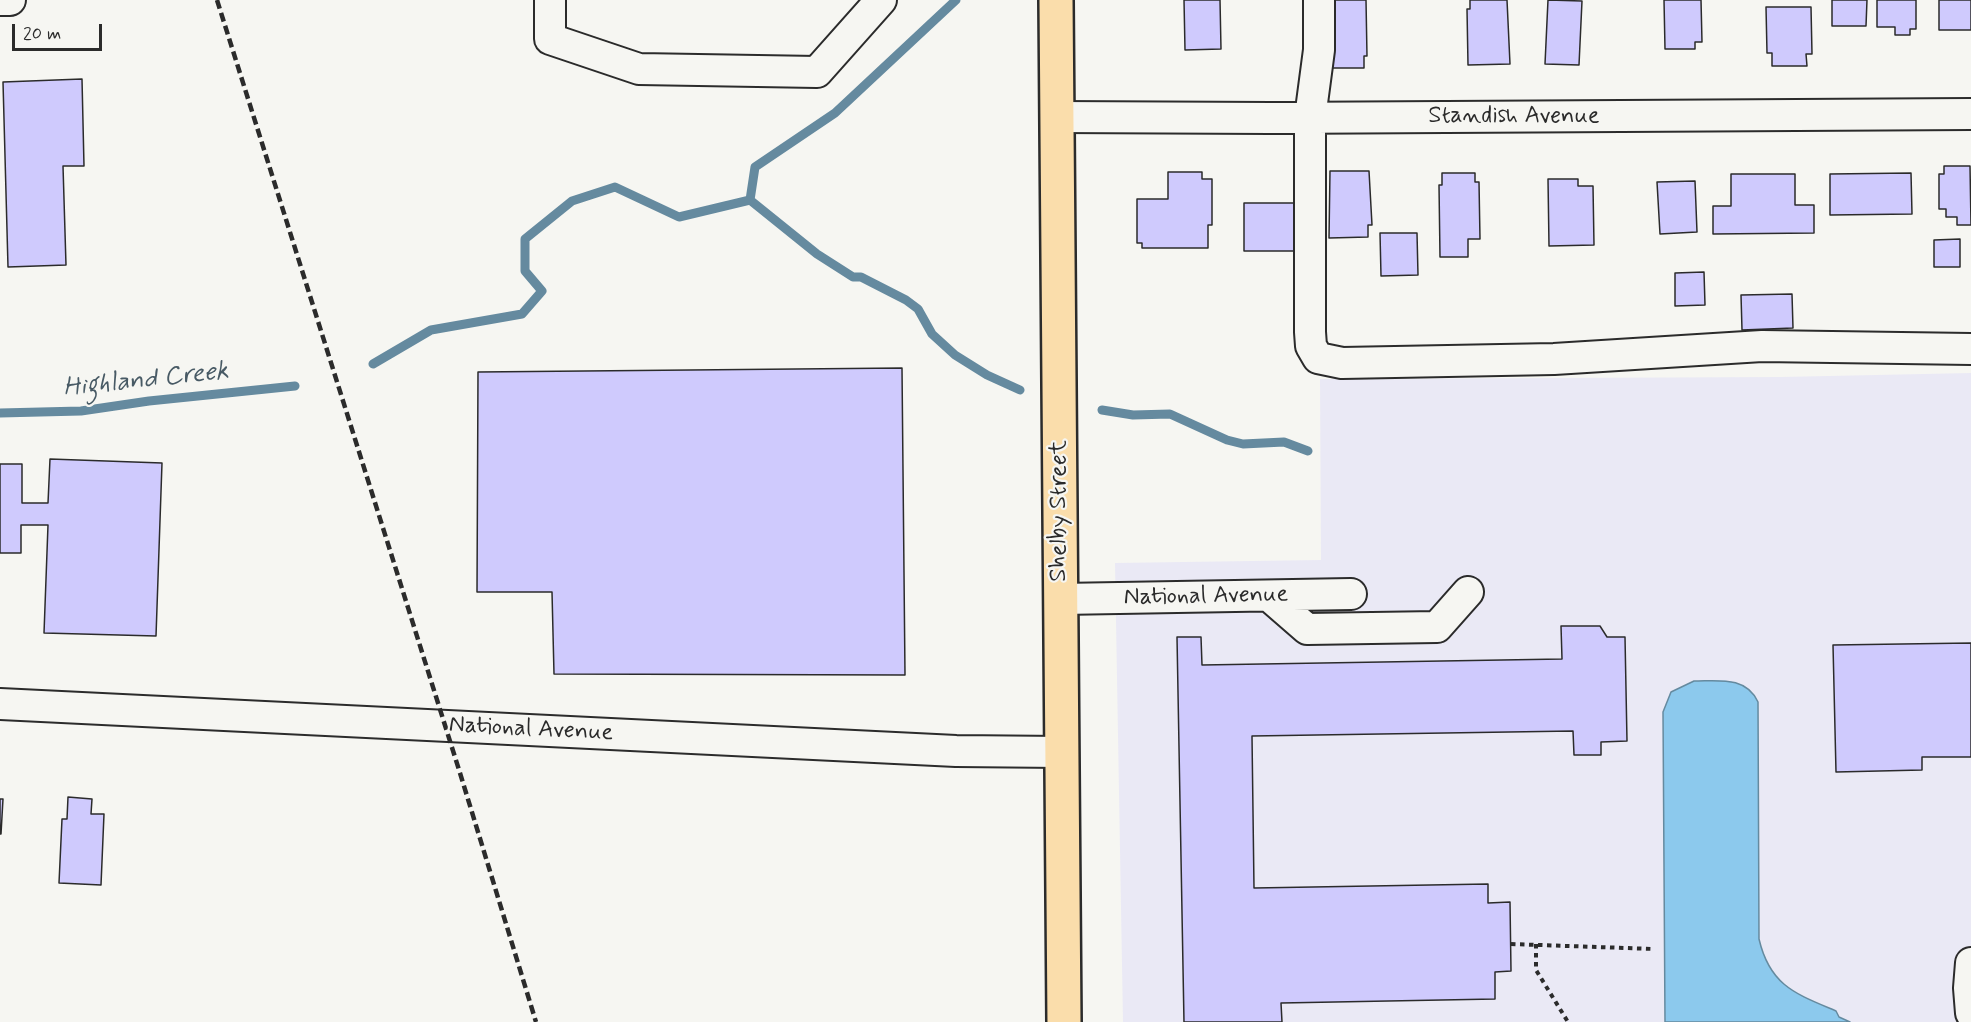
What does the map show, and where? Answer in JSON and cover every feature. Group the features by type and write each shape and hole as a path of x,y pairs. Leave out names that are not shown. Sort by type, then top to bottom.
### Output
{"main road":[{"name":"Shelby Street","path":"1056,0 1064,1022"}],"street":[{"path":"0,0 10,0"},
{"path":"550,0 550,39 639,69 817,72 881,0"},
{"path":"1319,0 1319,50 1310,118 1310,332 1311,346 1318,358 1342,363 1554,359 1762,346 1971,349"},
{"name":"Standish Avenue","path":"1057,117 1310,118 1971,114"},
{"path":"1269,596 1307,629 1426,628 1437,627 1468,592"},
{"name":"National Avenue","path":"1060,599 1351,594"},
{"name":"National Avenue","path":"0,704 956,751 1062,752"},
{"path":"1971,963 1969,988 1971,1013"}],"path":[{"path":"1511,944 1654,949"},
{"path":"1536,944 1536,970 1568,1022"}],"shaded area":[{"path":"1971,373 1971,1022 1123,1022 1115,563 1321,560 1320,379 1781,377"}],"water":[{"path":"1694,681 1722,681 1739,684 1753,694 1758,702 1759,939 1764,955 1770,968 1787,986 1836,1011 1839,1017 1850,1022 1665,1022 1663,712 1671,692"}],"building":[{"path":"1184,0 1220,0 1221,49 1185,50"},
{"path":"1325,0 1366,0 1367,56 1364,56 1364,68 1329,68"},
{"path":"1470,0 1507,0 1510,64 1468,65 1467,9 1470,9"},
{"path":"1548,0 1582,1 1579,65 1545,64"},
{"path":"1664,0 1701,0 1702,42 1695,42 1695,49 1665,49"},
{"path":"1832,0 1867,0 1866,26 1832,26"},
{"path":"1877,0 1916,0 1916,29 1910,29 1910,35 1895,35 1895,27 1877,27"},
{"path":"1939,0 1971,0 1971,30 1939,30"},
{"path":"1766,7 1811,7 1812,54 1806,54 1807,66 1772,66 1772,53 1767,53"},
{"path":"82,79 84,166 63,166 66,265 8,267 3,82"},
{"path":"1944,166 1970,166 1971,225 1957,225 1957,217 1946,217 1946,209 1939,209 1939,174 1944,174"},
{"path":"1330,171 1369,171 1372,225 1368,225 1368,237 1329,238"},
{"path":"1168,172 1202,172 1202,179 1212,179 1212,225 1208,225 1208,248 1142,248 1142,243 1137,243 1137,199 1168,199"},
{"path":"1442,173 1475,173 1475,182 1479,182 1480,239 1468,239 1468,257 1440,257 1439,185 1442,185"},
{"path":"1911,173 1912,214 1830,215 1830,174"},
{"path":"1731,174 1795,174 1795,205 1814,205 1814,233 1713,234 1713,206 1731,206"},
{"path":"1548,179 1578,179 1578,186 1593,186 1594,245 1549,246"},
{"path":"1695,181 1697,232 1660,234 1657,182"},
{"path":"1244,203 1296,203 1296,251 1244,251"},
{"path":"1380,233 1417,233 1418,275 1381,276"},
{"path":"1960,239 1960,267 1934,267 1934,240"},
{"path":"1704,272 1705,305 1675,306 1675,273"},
{"path":"1792,294 1793,328 1742,330 1741,295"},
{"path":"902,368 905,675 554,674 552,592 477,592 478,372"},
{"path":"50,459 162,463 156,636 44,633 48,525 21,525 21,553 0,553 0,464 22,464 22,503 48,503"},
{"path":"1561,626 1600,626 1607,637 1625,637 1627,741 1601,742 1601,755 1574,755 1573,731 1252,736 1254,888 1488,884 1488,903 1510,902 1511,971 1495,972 1495,999 1281,1003 1282,1022 1184,1022 1177,637 1201,637 1202,665 1562,659"},
{"path":"1971,643 1971,757 1922,757 1922,770 1836,772 1833,645"},
{"path":"68,797 92,799 91,814 104,814 101,885 59,883 62,819 67,819"},
{"path":"0,799 3,799 1,834 0,834"}],"waterway":[{"name":"Highland Creek","path":"750,200 755,167 835,113 956,0"},
{"name":"Highland Creek","path":"373,364 431,330 522,314 542,291 525,271 525,239 572,201 615,187 679,217 750,200"},
{"path":"750,200 817,254 853,277 861,277 906,300 918,309 932,334 955,355 987,375 1020,390"},
{"name":"Highland Creek","path":"0,413 81,411 149,401 295,386"},
{"path":"1102,410 1133,415 1170,414 1227,440 1243,444 1284,442 1308,451"}],"railway":[{"path":"217,0 536,1022"}]}
